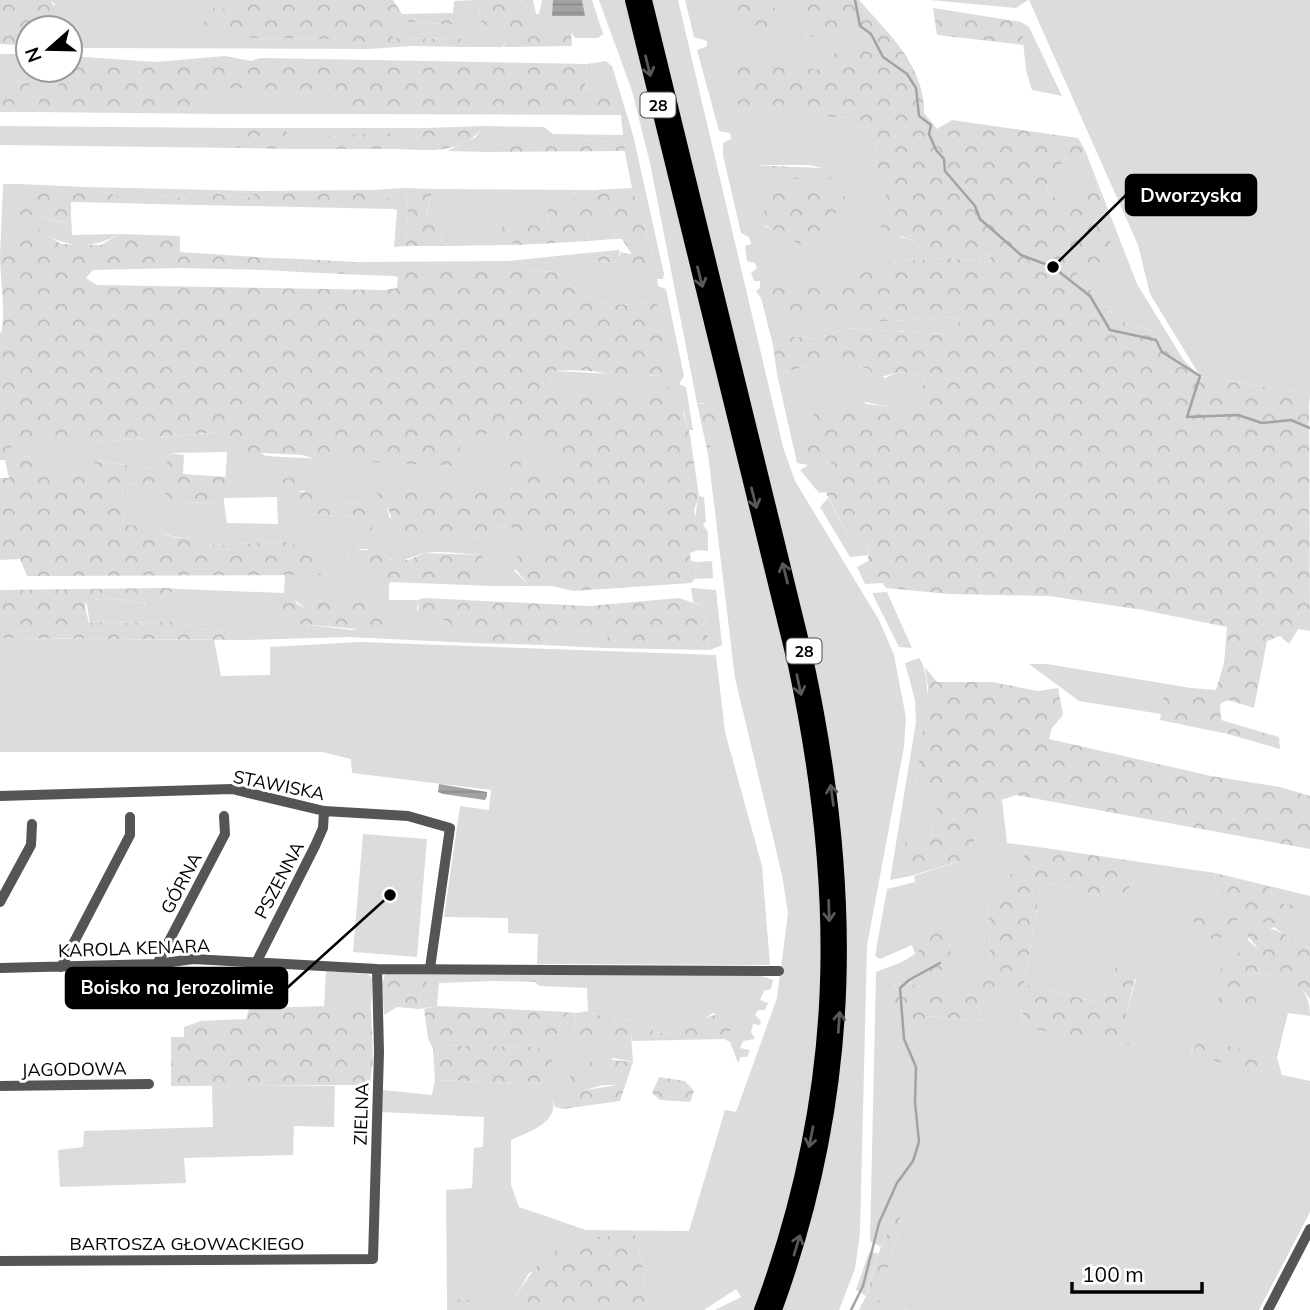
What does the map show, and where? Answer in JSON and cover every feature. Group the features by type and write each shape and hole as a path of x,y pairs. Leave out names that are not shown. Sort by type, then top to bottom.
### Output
{"main road":[{"name":"28","path":"632,0 795,665 815,769 824,837 829,945 821,1071 797,1198 761,1310"},
{"name":"28","path":"645,0 806,658 827,762 837,836 842,966 831,1094 808,1204 775,1310"}],"street":[{"name":"STAWISKA","path":"0,796 232,789 324,811 408,816 450,828 430,968"},
{"name":"PSZENNA","path":"256,963 315,846 323,828 324,811"},
{"name":"GÓRNA","path":"157,964 225,834 224,816"},
{"path":"61,967 130,835 130,817"},
{"path":"0,902 31,845 32,824"},
{"name":"KAROLA KENARA","path":"0,968 157,964 193,959 377,969 779,971"},
{"name":"ZIELNA","path":"373,1259 379,1052 377,969"},
{"name":"JAGODOWA","path":"0,1086 149,1084"},
{"path":"1268,1310 1310,1229"},
{"name":"BARTOSZA GŁOWACKIEGO","path":"0,1261 373,1259"}],"green space":[{"path":"0,0 51,0 53,5 69,6 71,14 14,14 14,45 0,44"},
{"path":"51,0 244,0 235,10 223,38 331,39 367,43 368,49 84,48 84,14 64,14"},
{"path":"244,0 393,0 402,14 453,13 462,17 459,25 392,21 393,38 467,39 465,47 368,49 366,43 331,39 223,38 203,23 214,8 235,10"},
{"path":"477,0 481,23 512,37 505,41 503,47 465,47 467,39 392,38 392,21 458,25 462,17 453,13 454,1"},
{"path":"477,0 520,0 544,28 571,31 572,46 504,47 505,41 511,37 481,23"},
{"path":"520,0 533,0 536,14 539,14 542,0 592,0 603,34 598,38 575,38 570,31 544,28"},
{"path":"599,0 626,0 795,695 812,805 821,913 822,967 814,1077 796,1177 755,1310 715,1310 741,1297 736,1289 704,1310 645,1310 643,1269 635,1235 529,1273 508,1310 469,1310 469,1300 447,1300 446,1190 472,1188 474,1148 483,1147 484,1117 382,1112 383,1090 432,1095 435,1080 548,1084 551,1054 535,1047 438,1045 433,1049 428,1038 547,1038 558,1034 561,1020 569,1012 576,1013 573,1034 585,1039 631,1035 633,1062 613,1058 595,1079 605,1071 617,1076 617,1085 603,1085 553,1099 551,1115 546,1121 511,1140 511,1185 519,1207 586,1230 689,1231 725,1110 736,1112 777,998 788,913 782,875 735,678 708,454 711,446 704,403 697,403 650,163 632,91"},
{"path":"651,0 678,0 783,447 795,481 879,620 894,655 906,718 904,747 867,946 860,1233 855,1269 839,1310 782,1310 812,1216 839,1082 848,978 845,857 834,771 814,665"},
{"path":"685,0 725,0 790,34 769,0 796,0 808,38 850,29 856,46 833,70 738,111 852,118 879,138 874,156 900,237 912,240 922,251 969,251 991,256 989,262 947,258 888,262 843,282 816,281 857,317 876,322 959,317 957,328 943,334 846,328 819,339 787,336 773,345 761,298 756,291 760,288 760,281 754,281 751,273 757,268 755,263 747,261 745,246 751,244 749,237 741,233 723,155 723,143 731,139 730,133 719,131 697,50 707,46 707,41 694,37","holes":["753,165 809,165 869,178 753,174","846,197 829,220 778,232 764,226"]},
{"path":"725,0 769,0 791,34 746,23 737,7"},
{"path":"796,0 859,0 893,38 912,65 923,96 924,113 937,129 952,120 1078,138 1085,150 1084,157 1067,157 1046,187 1050,195 1068,204 1089,175 1096,179 1109,228 1109,265 1105,278 1080,261 1076,271 1104,307 1125,323 1153,331 1200,376 1309,394 1310,631 1298,629 1289,644 1280,636 1267,641 1254,708 1228,700 1220,704 1221,720 1279,737 1280,749 1228,734 1160,720 1164,694 1177,696 1180,709 1189,709 1191,688 1216,690 1224,663 1227,627 1143,610 1049,596 949,594 886,588 868,561 869,542 849,538 824,489 831,461 809,458 806,451 815,408 860,404 905,411 920,397 925,377 898,372 875,379 870,369 822,362 777,374 773,345 787,336 819,339 846,328 943,334 957,328 959,317 876,322 857,317 775,310 763,304 777,278 842,282 888,262 947,258 989,262 991,256 969,251 922,251 912,240 882,230 878,217 888,202 874,156 879,138 861,132 852,118 738,112 738,65 832,70 833,56 841,45 856,46 850,29 808,38"},
{"path":"930,0 1028,0 1016,8"},
{"path":"1029,0 1310,0 1310,405 1309,394 1200,376 1150,294 1138,245"},
{"path":"933,8 1021,22 1024,45 937,35"},
{"path":"1021,22 1029,27 1062,96 1032,90 1026,70"},
{"path":"0,54 14,54 14,67 0,66"},
{"path":"225,56 251,61 260,58 587,64 585,88 588,91 593,88 596,75 605,72 621,115 334,114 345,101 345,90 210,88 204,96 222,114 37,112 40,97 58,90 58,84 84,84 84,57 155,62"},
{"path":"606,61 612,66 633,135 664,274 663,279 657,279 658,286 666,289 684,376 679,384 686,387 693,430 688,430 684,412 648,398 635,405 552,393 550,381 554,371 614,374 628,381 643,375 663,376 660,308 655,302 601,302 580,292 557,272 458,267 380,273 398,276 365,275 357,262 507,261 587,253 592,260 616,263 621,252 655,260 632,188 623,143 554,138 495,145 489,152 447,151 476,137 483,126 544,127 553,134 623,135 621,115 593,87 588,91 585,88 587,64"},
{"path":"0,66 14,66 14,83 0,84"},
{"path":"0,84 30,84 15,112 0,112"},
{"path":"29,84 58,84 58,90 40,97 37,112 15,112"},
{"path":"210,88 346,90 345,101 334,114 222,114 204,96"},
{"path":"0,126 234,128 229,138 237,148 0,145"},
{"path":"483,126 471,139 455,147 419,150 416,137 428,128"},
{"path":"234,128 278,128 294,135 294,149 237,148 229,138"},
{"path":"278,128 428,128 416,137 419,150 398,149 399,138 321,136 326,149 294,149 294,135"},
{"path":"388,133 399,138 398,149 326,149 321,136"},
{"path":"554,138 624,143 625,151 489,152 494,145"},
{"path":"1085,150 1137,284 1186,364 1153,331 1125,323 1104,307 1076,271 1080,261 1092,268 1103,205 1096,179 1089,176 1068,204 1050,195 1046,186 1067,157 1084,157"},
{"path":"753,165 869,170 869,178 771,179 753,174"},
{"path":"3,184 17,184 17,203 10,215 40,215 62,223 71,215 72,235 119,234 95,244 72,244 50,237 28,222 0,256"},
{"path":"17,184 86,187 118,196 119,203 71,202 71,215 63,223 40,215 9,215 17,203"},
{"path":"86,187 257,191 251,197 236,198 216,193 192,199 160,196 153,204 119,203 118,196"},
{"path":"404,188 408,202 406,246 394,247 397,210 393,209 389,198 373,190"},
{"path":"404,188 433,189 426,216 431,215 442,231 441,246 406,246 408,202"},
{"path":"632,188 656,269 641,277 632,273 631,253 622,239 614,239 610,201 604,204 598,218 586,222 589,241 517,245 500,236 506,215 547,230 548,206 570,197 583,203 594,190"},
{"path":"433,189 594,190 583,203 547,214 548,230 501,236 517,245 441,246 442,231 426,217"},
{"path":"373,190 389,198 393,209 153,204 160,196 192,199 216,193 236,198 251,197 257,191"},
{"path":"806,190 846,197 817,241 799,244 764,225 765,192"},
{"path":"611,201 614,239 589,241 586,222 598,218 604,204"},
{"path":"28,222 61,244 101,245 119,234 180,236 180,252 271,258 264,270 93,270 86,278 97,285 384,290 397,288 398,277 380,273 381,268 447,264 557,272 580,292 601,302 655,302 660,308 668,365 663,376 643,375 628,381 601,372 563,370 554,371 550,381 553,393 596,391 617,396 635,405 647,398 650,385 667,386 677,393 690,435 699,496 694,510 698,523 698,550 690,553 691,561 697,562 695,579 691,583 574,591 552,586 529,586 511,563 524,551 532,551 543,559 548,540 535,530 522,535 509,526 492,527 482,537 454,539 422,533 409,538 398,534 387,506 373,489 391,485 509,491 521,474 563,466 564,460 544,459 541,446 526,441 520,468 513,470 509,461 506,432 462,436 457,466 319,460 302,455 228,451 221,432 95,442 10,442 12,450 65,476 93,468 95,461 164,470 170,453 184,455 183,474 226,477 224,502 170,503 160,483 122,485 124,525 155,526 176,538 201,535 211,545 285,542 317,551 321,575 27,576 20,559 0,560 0,478 9,478 5,460 0,460 0,334 3,310 0,257 8,243"},
{"path":"620,250 617,263 592,260 587,253"},
{"path":"271,258 300,259 301,272 264,270"},
{"path":"300,259 357,262 365,275 301,272"},
{"path":"822,362 871,369 885,378 898,372 925,377 920,397 905,411 866,402 810,458 831,461 825,492 819,493 800,470 808,465 797,463 777,374"},
{"path":"697,403 713,405 719,440 711,446 708,454"},
{"path":"489,431 506,432 508,442 523,453 526,441 541,446 564,460 563,467 521,474 509,491 373,489 387,506 389,517 434,534 482,537 492,527 509,526 522,535 535,530 549,540 543,559 514,570 529,586 493,586 482,555 432,552 398,561 372,550 360,549 347,556 349,562 364,566 380,586 389,585 389,600 418,600 417,610 438,621 446,620 467,632 472,643 349,637 245,640 244,634 199,629 176,622 90,623 86,601 108,598 150,604 178,589 284,593 285,575 296,575 285,542 211,545 201,535 176,537 155,526 124,526 122,485 160,483 171,503 224,502 227,523 278,524 277,497 224,498 227,452 170,453 164,470 96,461 94,468 65,476 12,450 9,442 95,442 222,432 266,456 456,466 462,436","holes":["297,477 297,492 328,485 329,495 340,502 368,503 357,517 312,514 278,497","295,600 306,609 313,607 315,600 388,609 388,625 351,630 303,624"]},
{"path":"297,477 297,492 304,492 309,483 329,485 329,495 340,502 368,503 373,534 359,530 357,517 311,514 277,497 278,479"},
{"path":"699,496 704,497 706,522 703,524 708,532 708,551 698,550 696,516"},
{"path":"828,498 849,538 869,542 868,555 850,557 820,507"},
{"path":"354,550 378,550 391,560 409,560 424,553 482,555 493,586 390,582 389,585 380,586 369,578 364,566 349,562 347,556"},
{"path":"712,561 713,578 695,579 697,562"},
{"path":"868,561 883,583 865,584 857,567"},
{"path":"691,588 716,590 722,645 710,650 703,606 693,602"},
{"path":"178,589 150,604 109,598 86,601 89,623 176,622 199,629 245,634 245,640 0,638 0,590"},
{"path":"887,592 912,648 899,647 873,595"},
{"path":"284,596 306,609 313,607 315,600 336,602 345,597 388,609 389,625 366,630 303,624 281,627"},
{"path":"424,598 589,606 679,598 703,606 710,650 605,648 602,646 611,632 570,632 559,627 543,645 472,643 467,632 453,630 446,620 438,621 436,629 426,633 419,631 418,600"},
{"path":"559,627 588,632 612,632 602,646 605,648 543,645"},
{"path":"0,638 214,640 221,676 270,675 270,647 360,642 716,655 725,732 762,866 770,965 537,964 538,934 508,933 508,918 444,917 460,806 489,810 491,790 352,773 351,759 322,752 0,752"},
{"path":"919,658 927,684 927,701 916,786 940,789 931,838 902,867 911,876 890,880 916,722 915,700 905,663"},
{"path":"1029,664 1047,664 1191,688 1190,709 1180,709 1165,694 1161,714 1079,701"},
{"path":"925,667 937,682 992,682 1038,691 1058,688 1063,715 1052,728 1049,739 1211,776 1280,787 1310,796 1310,849 1016,795 998,801 963,860 911,876 902,867 906,839 931,838 940,789 916,786 928,688"},
{"path":"1002,800 1007,843 1031,846 988,906 991,968 996,974 953,1000 922,989 892,973 892,1015 915,1022 924,1028 924,1016 984,1021 977,1006 1000,980 1023,1012 1021,1026 1125,1018 1136,979 1116,965 1113,979 1100,1003 1024,984 1041,885 1060,884 1119,902 1147,863 1215,873 1218,902 1300,907 1275,903 1269,886 1310,896 1310,948 1294,942 1274,927 1247,939 1265,956 1262,961 1253,957 1233,965 1222,959 1254,991 1242,974 1278,976 1297,984 1304,992 1310,1016 1288,1013 1277,1058 1199,1040 1190,1055 1310,1081 1310,1212 1259,1310 908,1310 878,1300 897,1237 903,1197 881,1247 870,1241 876,972 915,954 912,945 880,959 875,956 887,889 915,882 914,876 963,860 998,801","holes":["945,923 951,953 915,954"]},
{"path":"363,834 427,839 417,957 353,952"},
{"path":"1031,846 1147,863 1119,902 1060,884 1041,885 1024,984 1100,1003 1113,979 1116,965 1139,963 1125,1018 1139,1027 1129,1045 1021,1027 1023,1012 1000,981 977,1006 984,1021 925,1016 925,1029 915,1022 892,1015 888,990 892,973 922,989 953,1000 963,985 995,974 991,968 988,906"},
{"path":"1215,873 1269,886 1275,903 1300,906 1292,921 1272,924 1254,920 1218,902"},
{"path":"1202,914 1227,915 1238,919 1216,943 1192,920"},
{"path":"945,922 951,953 949,967 927,975 918,967 915,954"},
{"path":"1255,927 1278,931 1310,948 1310,999 1296,984 1281,977 1243,974 1254,991 1258,1009 1244,1016 1218,1004 1222,958 1233,965 1234,956 1246,947 1253,957 1262,960 1264,957 1245,932"},
{"path":"326,971 368,974 373,979 371,1005 324,1008"},
{"path":"432,972 496,972 496,981 439,983 437,1006 419,1009 420,995"},
{"path":"432,972 420,995 419,1009 397,1007 384,1015 382,984 385,974"},
{"path":"496,972 543,974 535,982 496,981"},
{"path":"543,974 758,975 773,980 771,989 764,991 760,1000 768,1003 765,1010 758,1010 755,1015 761,1021 760,1025 753,1024 751,1032 755,1039 743,1041 740,1048 750,1050 747,1057 741,1057 738,1063 730,1042 724,1039 732,1028 713,1013 685,1029 670,1033 654,1032 646,1021 607,1018 588,1011 587,988 539,986 535,982"},
{"path":"371,1005 373,1061 369,1091 363,1085 171,1086 171,1037 184,1037 184,1027 201,1021 246,1019 249,1008"},
{"path":"437,1006 569,1012 561,1020 558,1034 547,1038 428,1038 424,1009"},
{"path":"588,1011 607,1018 646,1021 654,1032 665,1033 728,1013 732,1028 724,1039 632,1041 631,1035 585,1040 573,1035 576,1013"},
{"path":"1199,1039 1277,1058 1282,1075 1190,1056"},
{"path":"438,1045 535,1047 551,1053 554,1069 549,1084 435,1080 433,1049"},
{"path":"592,1058 633,1062 620,1101 563,1109 555,1107 553,1099 562,1094 617,1085 617,1076 605,1071 595,1079 572,1085 570,1075 588,1067"},
{"path":"659,1077 685,1081 694,1091 690,1102 660,1100 652,1093"},
{"path":"212,1085 335,1086 334,1127 294,1126 293,1155 184,1158 186,1183 60,1187 58,1150 83,1147 84,1131 213,1127"},
{"path":"904,1193 897,1237 878,1300 908,1310 859,1310 867,1294 877,1257"},
{"path":"635,1235 643,1269 645,1310 508,1310 533,1271 558,1249 589,1238"},
{"path":"869,1252 878,1253 866,1296 856,1290"},
{"path":"447,1300 469,1300 469,1310 447,1310"}],"shaded area":[{"path":"553,0 582,0 585,16 552,16"},
{"path":"439,784 487,792 487,796 485,800 443,794 438,792"}],"waterway":[{"path":"855,0 860,26 871,34 883,57 907,74 916,88 919,116 931,125 929,134 936,150 944,159 945,171 975,206 980,219 1021,255 1053,267 1090,296 1110,330 1156,340 1162,352 1200,376 1187,417 1238,415 1262,423 1291,420 1310,428"},
{"path":"851,1310 863,1286 879,1223 897,1183 913,1161 919,1142 915,1102 916,1067 904,1039 900,988 940,963"}],"place":[{"name":"Dworzyska","path":"1053,267"},
{"name":"Boisko na Jerozolimie","path":"390,895"}]}
